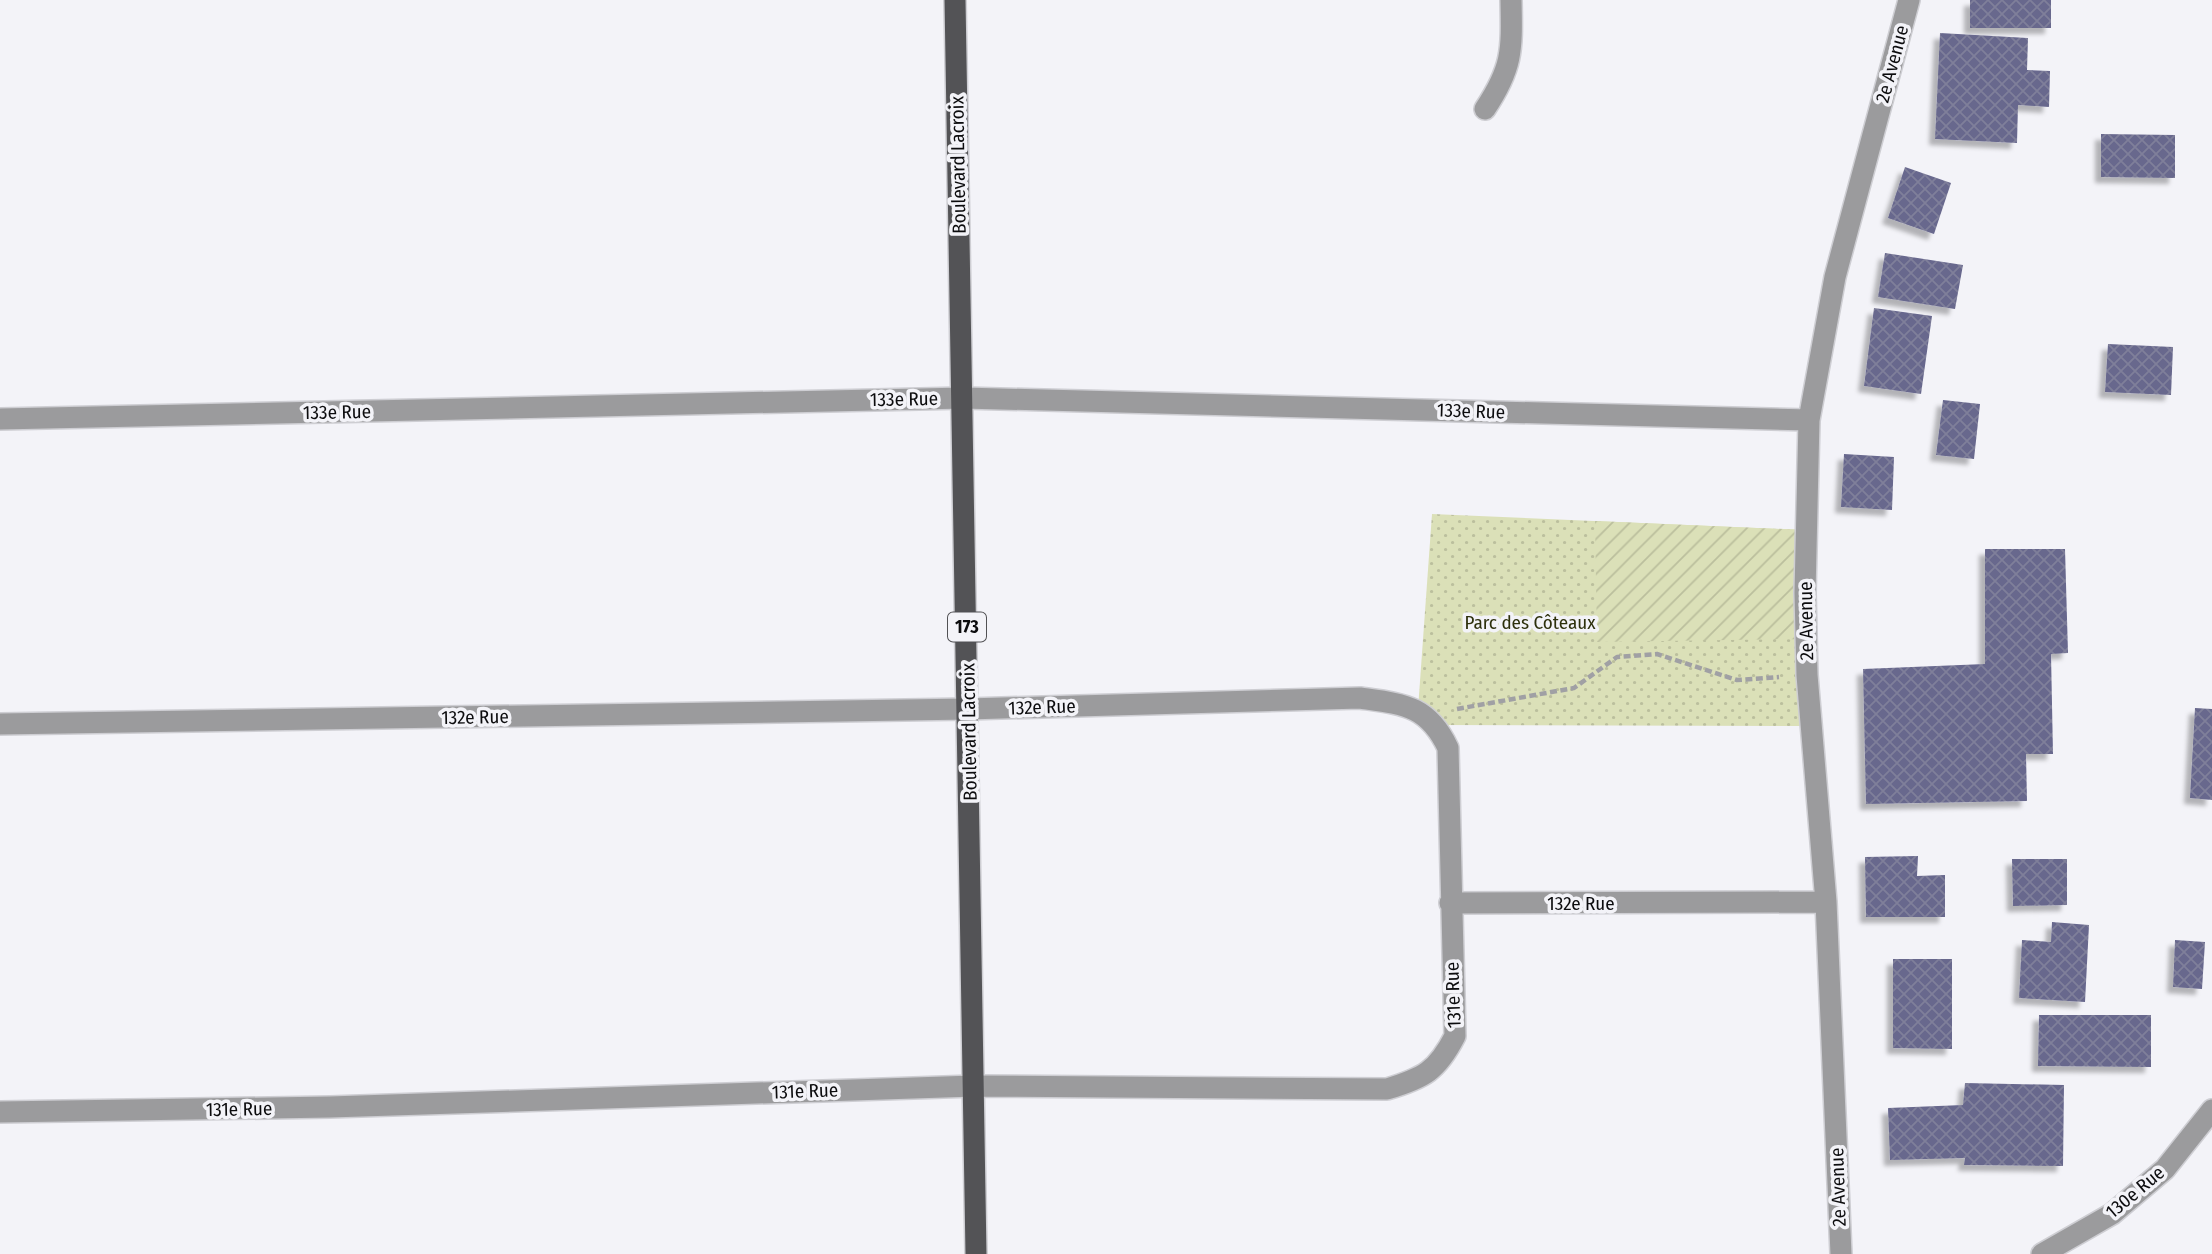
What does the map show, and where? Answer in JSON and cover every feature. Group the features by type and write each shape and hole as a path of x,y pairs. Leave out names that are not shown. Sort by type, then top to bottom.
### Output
{"main road":[{"name":"Boulevard Lacroix","path":"955,0 964,398 976,1254"}],"street":[{"path":"1485,109 1505,79 1512,46 1511,0"},
{"name":"2e Avenue","path":"1840,1254 1826,902 1807,675 1805,593 1809,420 1835,277 1909,0"},
{"name":"133e Rue","path":"0,419 964,398 1809,420"},
{"name":"132e Rue","path":"0,724 968,709 1360,698 1418,709 1427,718"},
{"path":"1427,718 1437,725 1448,748 1450,903"},
{"name":"132e Rue","path":"1450,903 1826,902"},
{"name":"131e Rue","path":"0,1112 344,1107 974,1086 1387,1090 1430,1073 1445,1056 1455,1036 1450,903"},
{"name":"130e Rue","path":"2042,1254 2112,1214 2165,1169 2212,1110"}],"path":[{"path":"1427,718 1473,704 1574,688 1617,657 1657,654 1737,680 1807,675"}],"green space":[{"name":"Parc des Côteaux","path":"1432,514 1806,530 1812,726 1437,725 1418,709"},
{"path":"1595,521 1806,530 1806,639 1597,642"}],"building":[{"path":"1970,0 2051,0 2051,28 1970,28"},
{"path":"1940,33 2028,38 2027,70 2050,71 2049,107 2018,105 2017,143 1935,139"},
{"path":"2101,134 2175,135 2175,178 2101,177"},
{"path":"1905,167 1951,183 1934,234 1888,218"},
{"path":"1885,253 1963,265 1955,309 1878,297"},
{"path":"1874,308 1932,316 1921,394 1864,386"},
{"path":"2108,344 2173,347 2171,395 2105,392"},
{"path":"1943,400 1980,404 1974,459 1936,455"},
{"path":"1844,454 1894,457 1892,510 1841,507"},
{"path":"1985,549 2065,549 2068,653 2051,654 2053,754 2026,754 2027,801 1866,804 1863,669 1985,664"},
{"path":"2195,708 2212,709 2212,800 2190,798"},
{"path":"1918,856 1917,876 1945,875 1945,917 1866,917 1865,857"},
{"path":"2012,859 2067,859 2067,905 2013,906"},
{"path":"2052,922 2089,925 2085,1002 2019,998 2022,940 2051,942"},
{"path":"2175,940 2205,942 2202,989 2173,987"},
{"path":"1893,959 1952,959 1952,1049 1893,1048"},
{"path":"2039,1015 2151,1015 2151,1067 2038,1066"},
{"path":"1965,1083 2064,1085 2063,1166 1964,1165 1965,1158 1890,1160 1888,1108 1963,1105"}]}
